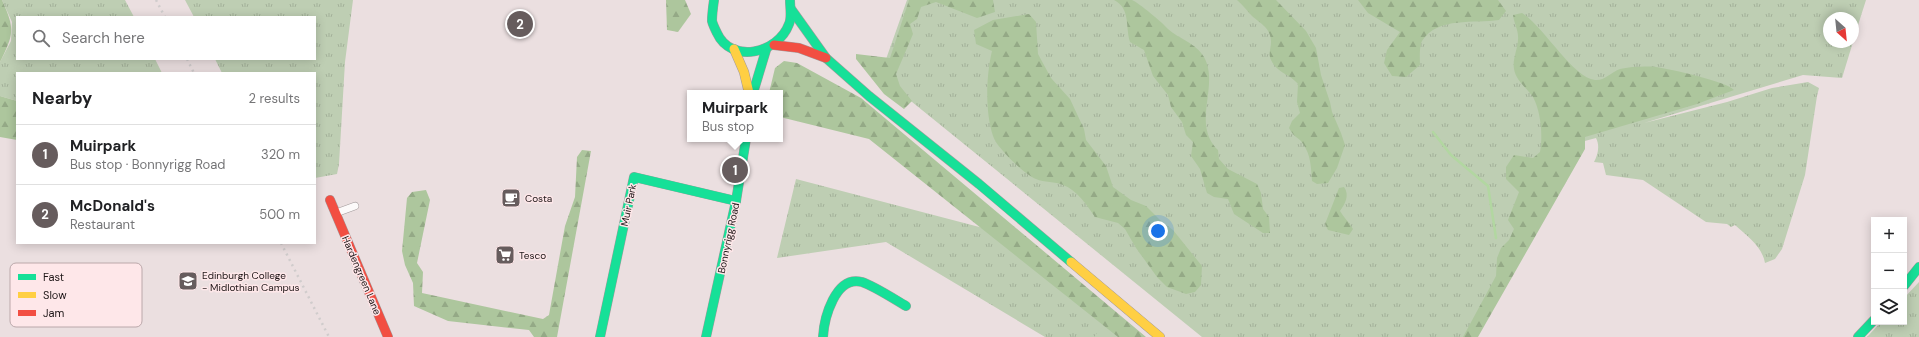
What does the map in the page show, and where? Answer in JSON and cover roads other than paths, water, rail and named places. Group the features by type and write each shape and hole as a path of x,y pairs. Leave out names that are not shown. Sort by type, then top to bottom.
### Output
{"main road":[{"path":"704,0 711,10"},
{"path":"714,0 711,10 712,22 716,33 724,43 734,49 750,53 766,50 774,45 786,31 790,24 791,4"},
{"path":"791,4 826,58 869,96 979,184 1160,337"},
{"path":"774,45 799,48 826,58"},
{"path":"734,49 744,72 747,90"},
{"path":"754,90 766,50"},
{"name":"Bonnyrigg Road","path":"706,337 736,201 746,142"},
{"name":"Muir Park","path":"600,337 634,177 736,201"},
{"name":"Hardengreen Lane","path":"330,200 388,337"},
{"path":"1907,282 1919,267"},
{"path":"823,337 836,292 844,285 853,282 861,282 906,306"},
{"path":"1858,337 1871,323"}],"street":[{"path":"336,213 355,206"}],"waterway":[{"path":"1433,132 1451,155 1488,186 1496,238"}],"railway":[{"path":"156,0 164,16"},
{"path":"188,60 194,72"},
{"path":"282,244 329,337"}],"place":[{"name":"McDonald's","path":"520,24"},
{"name":"Muirpark","path":"735,170"},
{"name":"Costa","path":"511,198"},
{"name":"Tesco","path":"505,255"},
{"name":"Edinburgh College - Midlothian Campus","path":"188,281"}]}
